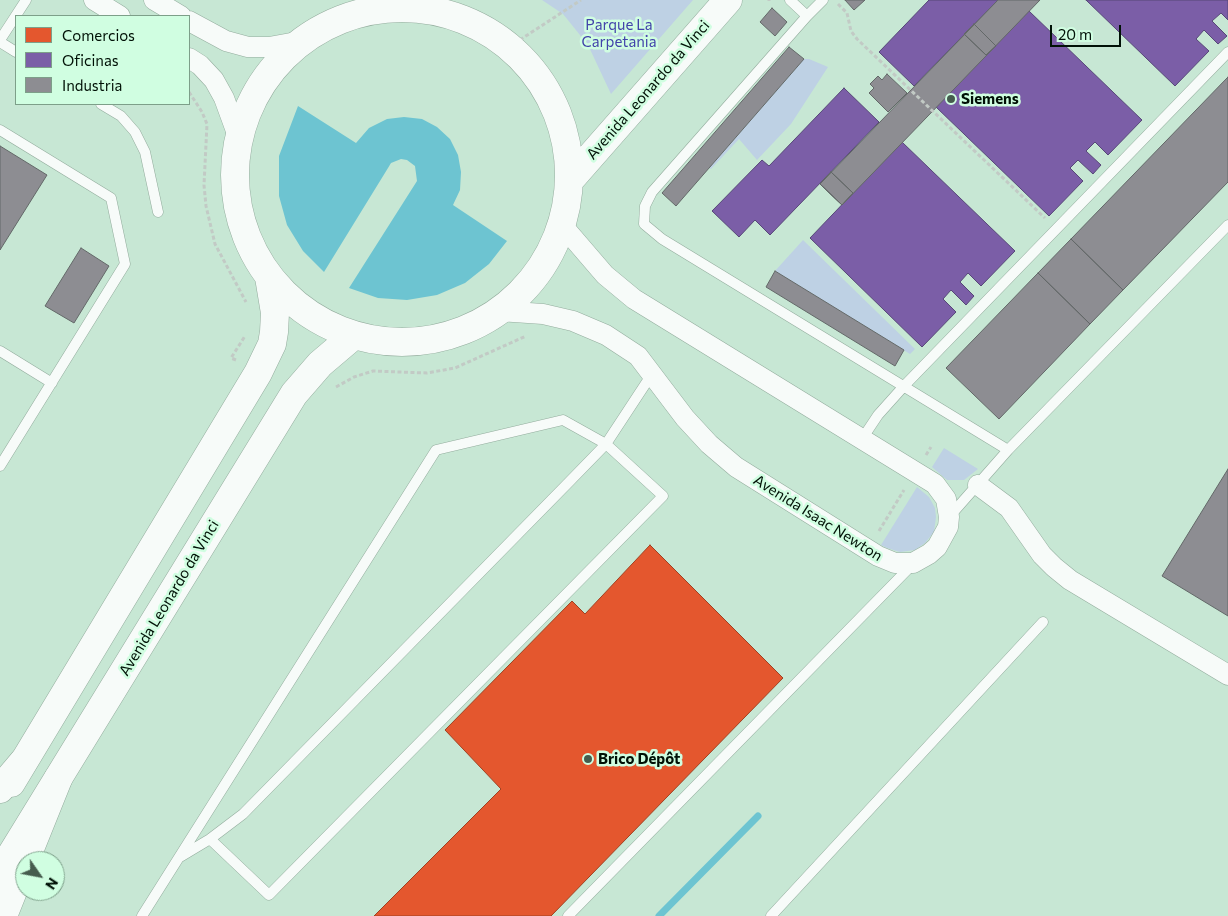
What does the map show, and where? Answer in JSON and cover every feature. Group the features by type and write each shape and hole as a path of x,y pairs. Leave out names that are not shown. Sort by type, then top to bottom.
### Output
{"main road":[{"name":"Avenida Leonardo da Vinci","path":"570,180 728,0"},
{"path":"402,4 433,10 469,21 500,39 509,47 525,61 550,96 565,136 570,180 562,225 548,257 527,287 500,311 465,331 430,341 390,343 353,336 322,323 293,303 269,277 251,248 238,206 235,170 239,139 253,101 276,66 302,41 332,24 365,12 402,4"},
{"path":"0,801 258,373 272,344 274,332 275,313 269,277"},
{"name":"Avenida Leonardo da Vinci","path":"0,873 294,394 320,364 353,336"},
{"path":"0,789 22,762"},
{"path":"29,851 58,780"},
{"path":"3,916 15,886"}],"street":[{"path":"94,0 118,15"},
{"path":"154,0 179,15"},
{"path":"190,22 226,41 248,47 269,47 302,41"},
{"path":"190,59 214,80 224,98 239,139"},
{"path":"562,225 573,241 605,275 634,299 915,471 941,491 948,506 948,527 937,546 929,554 913,563"},
{"name":"Avenida Isaac Newton","path":"500,311 543,314 573,321 606,335 638,356 708,444 736,467 867,550 895,563 913,563"},
{"path":"978,485 1009,508 1042,555 1070,580 1228,675"}],"lane":[{"path":"16,15 26,0"},
{"path":"790,0 807,16"},
{"path":"823,0 652,192 645,206 644,224 662,239 1008,450"},
{"path":"15,17 0,41 15,51"},
{"path":"862,439 878,415 904,386 1228,52"},
{"path":"103,105 121,116 135,132 146,152 158,212"},
{"path":"0,130 111,198 125,264 0,466"},
{"path":"949,517 1008,450 1228,225"},
{"path":"0,351 52,383"},
{"path":"178,858 210,839 243,814 606,444 652,374"},
{"path":"142,916 436,450 563,420 606,444 663,496 269,896 210,839"},
{"path":"568,916 913,563"},
{"path":"771,916 1043,622"}],"path":[{"path":"509,47 581,0"},
{"path":"834,0 847,13 851,31 857,39 1046,218"},
{"path":"190,94 207,124 204,185 206,206 215,244 249,308"},
{"path":"249,330 231,358 258,373"},
{"path":"332,390 354,377 373,371 427,373 455,368 530,334"},
{"path":"867,550 931,447"}],"green space":[{"name":"Parque La Carpetania","path":"542,0 693,0 611,94 588,45 563,14"},
{"path":"804,59 809,59 828,67 791,124 757,160 739,139 711,169 709,168"},
{"path":"803,240 915,349 910,354 775,271"},
{"path":"944,448 978,469 964,480 947,480 932,467"},
{"path":"917,487 929,497 935,508 934,532 925,543 915,550 900,552 881,545"}],"water":[{"path":"298,106 356,143 369,128 387,119 404,117 422,119 437,127 450,139 458,155 461,172 460,190 453,205 507,241 489,264 465,283 437,295 407,300 378,298 349,288 417,181 415,166 407,160 401,159 391,163 324,272 303,251 287,225 279,196 279,156"}],"building: Comercios":[{"name":"Brico Dépôt","path":"650,545 783,678 551,916 374,916 501,789 445,730 572,601 585,614"}],"building: Oficinas":[{"path":"929,0 998,0 914,86 879,52"},
{"path":"1086,0 1228,0 1228,20 1221,13 1212,21 1227,36 1218,44 1204,30 1196,39 1209,51 1175,86"},
{"path":"1029,11 1142,120 1108,155 1095,142 1086,151 1101,165 1093,174 1078,160 1070,168 1083,181 1049,216 936,107"},
{"path":"844,88 879,122 770,235 755,220 739,237 712,211 762,160 769,166"},
{"path":"902,142 1015,251 981,286 968,273 960,282 974,296 966,305 951,290 943,299 956,312 922,347 810,238"}],"building: Industria":[{"path":"845,0 865,0 854,10"},
{"path":"998,0 1040,0 842,205 820,184"},
{"path":"772,8 787,22 775,36 760,22"},
{"path":"974,24 996,46 986,55 964,34"},
{"path":"974,24 996,46 986,55 964,34"},
{"path":"789,47 804,59 676,206 662,193"},
{"path":"887,74 907,93 888,112 869,93 874,88 870,84 878,76 882,80"},
{"path":"1228,77 1228,182 1123,290 1071,239"},
{"path":"0,146 47,175 0,250"},
{"path":"831,172 853,193 842,205 820,184"},
{"path":"831,172 853,193 842,205 820,184"},
{"path":"1071,239 1123,290 1090,324 1038,273"},
{"path":"81,248 109,266 74,323 45,306"},
{"path":"775,271 904,350 895,366 766,287"},
{"path":"1038,273 1090,324 999,419 946,368"},
{"path":"1228,469 1228,616 1162,576"}],"waterway":[{"path":"659,916 758,816"}],"place":[{"name":"Siemens","path":"951,99"},
{"name":"Brico Dépôt","path":"588,759"}]}
